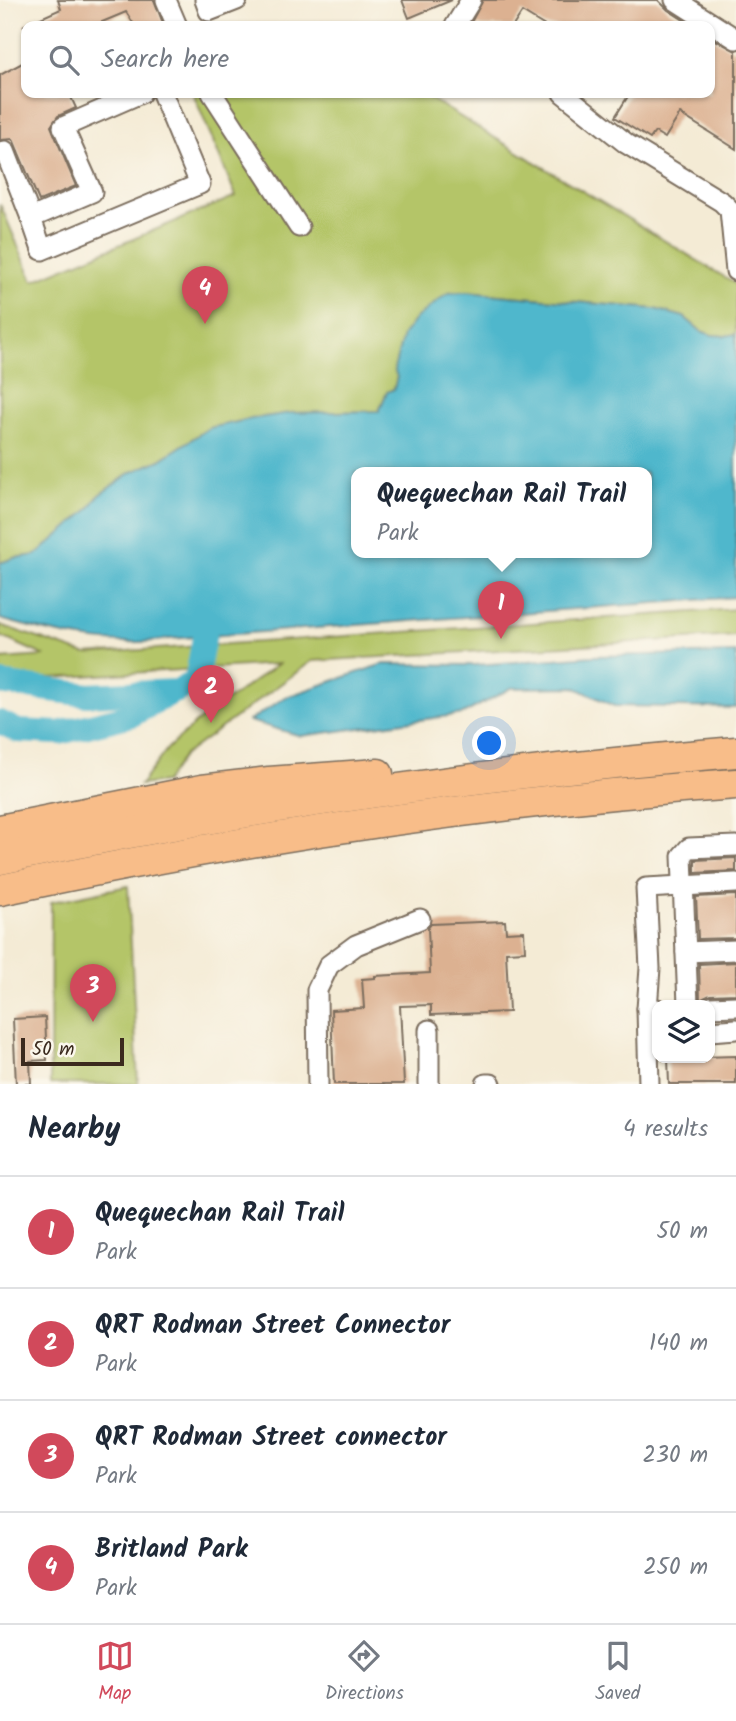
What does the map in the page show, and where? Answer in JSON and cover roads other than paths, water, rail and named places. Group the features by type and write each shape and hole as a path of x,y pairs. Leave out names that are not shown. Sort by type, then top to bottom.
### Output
{"highway":[{"path":"0,859 153,828 334,798 736,752"},
{"path":"0,830 225,787 400,772 571,769"},
{"path":"0,890 145,860 268,839 615,794 736,784"},
{"path":"0,901 93,870"}],"street":[{"path":"166,0 175,21"},
{"path":"205,0 209,11 237,0"},
{"path":"458,21 471,0"},
{"path":"675,0 708,21"},
{"path":"715,26 736,39"},
{"path":"31,218 92,192 64,127 130,98"},
{"path":"0,153 5,151 42,250 200,184 164,98"},
{"path":"215,98 299,228"},
{"path":"569,98 627,144 722,202 730,210 736,271"},
{"path":"688,1000 682,856 690,848 736,846"},
{"path":"649,1084 652,1009 646,888 736,883"},
{"path":"318,1084 317,990 328,965 356,945 420,919"},
{"path":"686,952 736,950"},
{"path":"715,1007 736,1006"},
{"path":"715,1031 736,1029"},
{"path":"429,1030 429,1084"}],"water":[{"path":"466,292 655,309 684,317 701,331 712,335 736,334 736,597 147,642 83,638 0,619 0,563 36,555 89,509 99,495 132,472 160,460 209,428 290,413 379,411 387,392 394,389 397,377 394,369 403,335 416,318 448,293"},
{"path":"736,653 736,708 614,706 574,687 511,688 463,714 301,736 249,721 286,697 383,664 475,665 593,656"}],"waterway":[{"path":"0,683 88,695 177,691 196,681 207,622 223,612"},
{"path":"0,722 18,731 59,733 132,715 170,694"}],"place":[{"name":"Britland Park","path":"205,324"},
{"name":"Quequechan Rail Trail","path":"501,639"},
{"name":"QRT Rodman Street Connector","path":"211,723"},
{"name":"QRT Rodman Street connector","path":"93,1022"}]}
